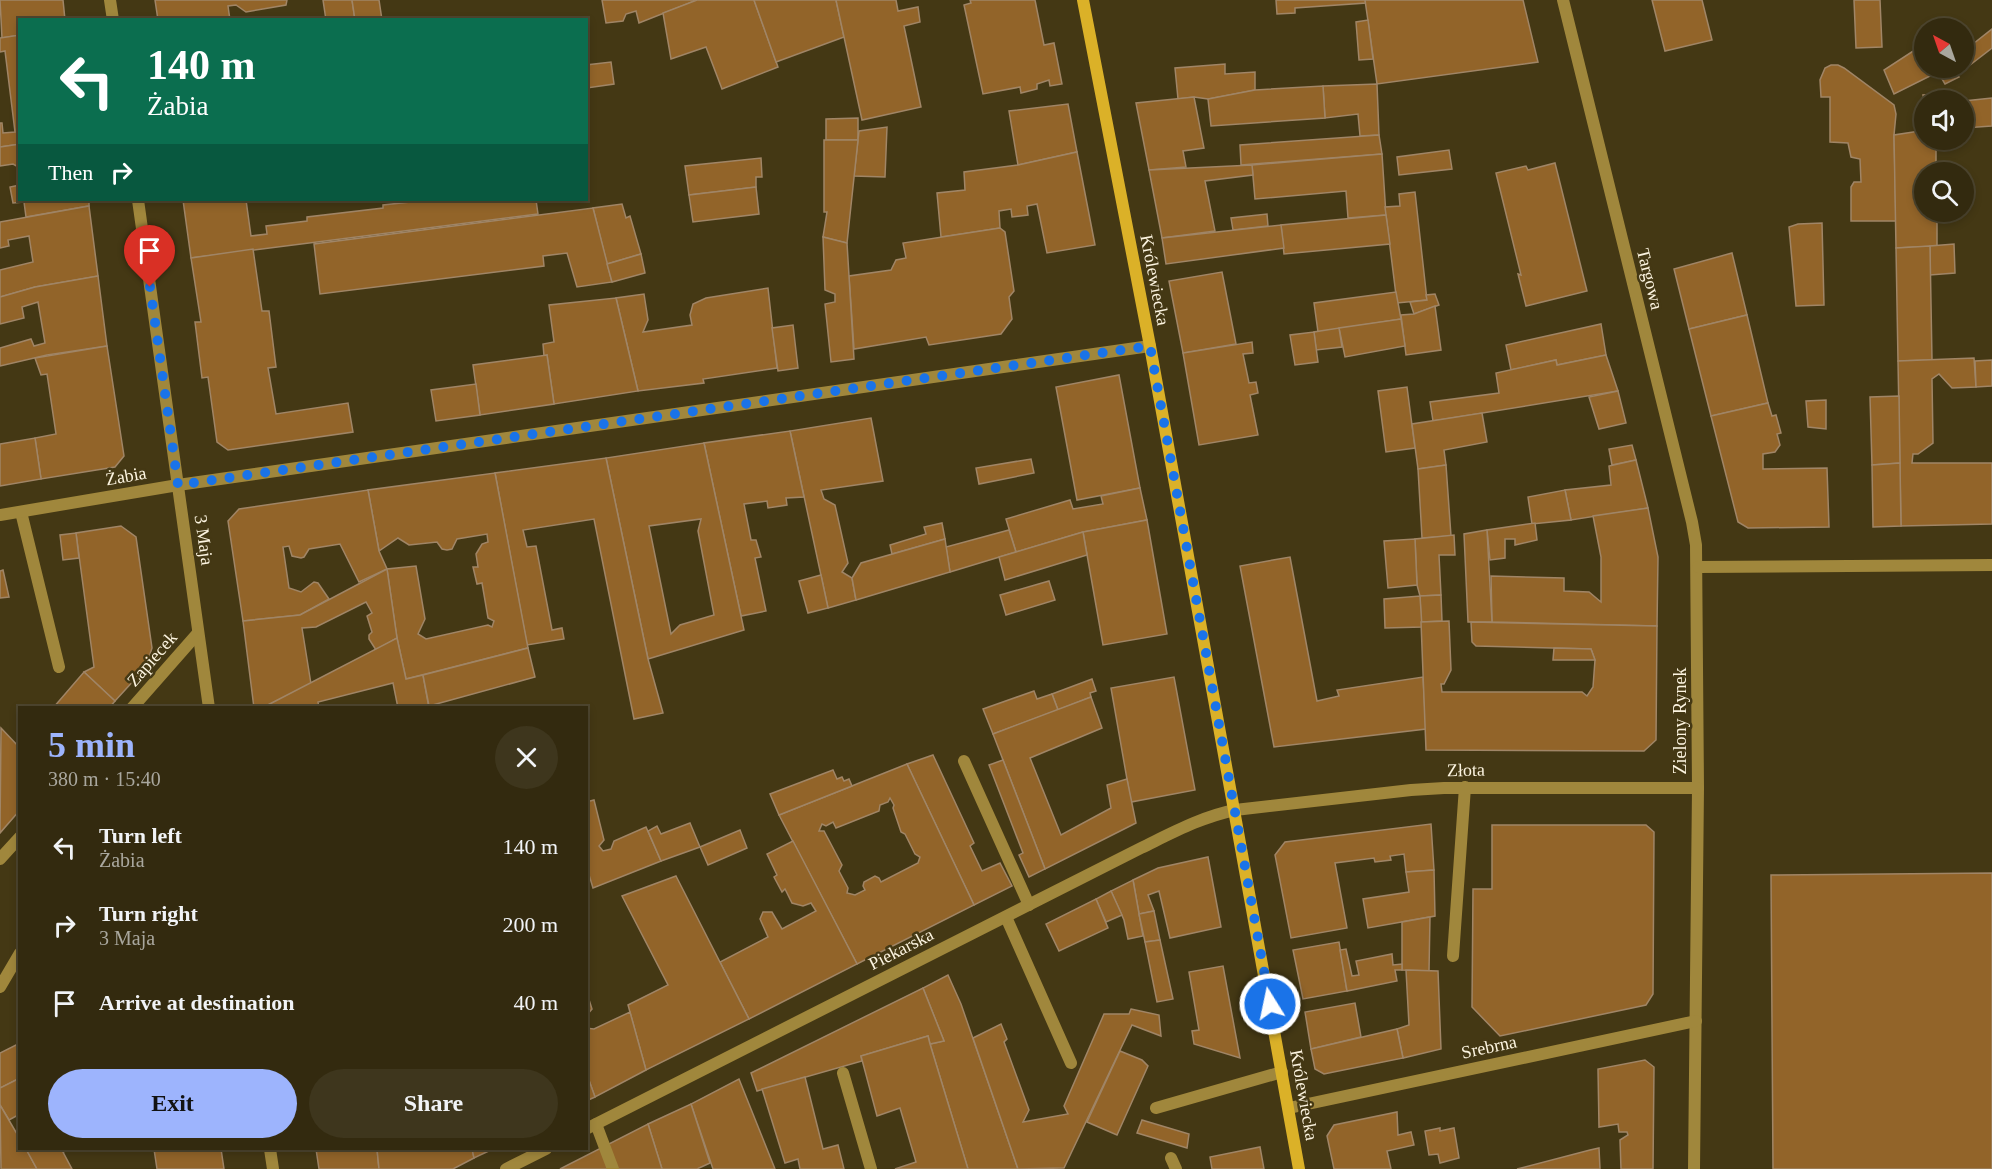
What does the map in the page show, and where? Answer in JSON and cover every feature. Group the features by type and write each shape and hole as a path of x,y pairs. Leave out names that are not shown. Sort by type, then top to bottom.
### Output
{"street":[{"path":"110,0 113,18"},
{"name":"Królewiecka","path":"1083,0 1150,346 1299,1169"},
{"name":"Targowa","path":"1563,0 1692,522 1698,567"},
{"name":"3 Maja","path":"138,201 209,706"},
{"name":"Żabia","path":"0,515 178,485 1150,346"},
{"path":"21,512 59,667"},
{"path":"1698,567 1992,565"},
{"name":"Zielony Rynek","path":"1694,1169 1698,567"},
{"name":"Zapiecek","path":"134,706 198,633"},
{"path":"964,761 1029,905"},
{"path":"1453,956 1465,787"},
{"name":"Złota","path":"1235,810 1411,790 1465,787 1698,788"},
{"name":"Piekarska","path":"591,1126 1200,819 1235,810"},
{"path":"0,859 18,841"},
{"path":"1006,917 1071,1064"},
{"path":"0,987 18,956"},
{"name":"Srebrna","path":"1289,1108 1696,1021"},
{"path":"1156,1108 1282,1072"},
{"path":"843,1073 871,1169"},
{"path":"591,1126 613,1169"},
{"path":"270,1150 273,1169"},
{"path":"506,1169 544,1150"}],"building":[{"path":"0,0 63,0 65,18 18,18 18,35 2,38"},
{"path":"155,0 287,0 286,5 246,12 236,5 228,6 230,18 158,18"},
{"path":"323,0 352,0 355,18 326,18"},
{"path":"352,0 379,0 382,18 355,18"},
{"path":"602,0 697,0 639,23 636,11 626,14 623,21 606,23"},
{"path":"697,0 754,0 778,67 722,89 706,47 671,59 663,13"},
{"path":"754,0 836,0 844,37 776,62"},
{"path":"836,0 896,0 898,11 918,7 920,22 904,26 921,107 862,120"},
{"path":"970,0 1035,0 1044,45 1054,43 1062,84 1050,86 1049,80 1037,84 1037,89 1021,93 1020,87 983,94 964,5 971,3"},
{"path":"1276,0 1365,0 1366,3 1295,8 1295,13 1277,14"},
{"path":"1365,0 1523,0 1538,62 1377,84"},
{"path":"1652,0 1702,0 1712,40 1665,51"},
{"path":"1854,0 1880,0 1882,47 1856,48"},
{"path":"1368,20 1373,59 1359,60 1356,22"},
{"path":"1992,29 1992,48 1974,62 1974,43"},
{"path":"18,35 18,144 0,147 0,123 2,123 3,133 15,132 5,51 0,52 0,38"},
{"path":"1914,50 1914,78 1926,78 1894,94 1884,70"},
{"path":"611,62 614,84 588,88 588,65"},
{"path":"1225,64 1225,74 1255,72 1255,90 1208,99 1194,97 1178,99 1175,68"},
{"path":"1831,65 1844,68 1894,105 1896,114 1894,135 1896,221 1851,221 1851,187 1854,182 1861,182 1860,159 1851,157 1848,143 1830,142 1830,97 1821,97 1820,80 1825,68"},
{"path":"1942,78 1957,78 1945,84"},
{"path":"1377,84 1379,135 1360,136 1358,114 1325,118 1323,86"},
{"path":"1323,86 1325,118 1211,126 1208,99 1255,90"},
{"path":"1194,97 1204,148 1183,151 1186,167 1149,170 1136,103"},
{"path":"1992,98 1992,126 1974,127 1974,100"},
{"path":"1068,104 1077,152 1018,165 1009,111"},
{"path":"858,118 858,140 826,140 826,119"},
{"path":"887,127 885,177 854,176 859,131"},
{"path":"1914,132 1914,150 1936,150 1936,162 1914,162 1914,222 1937,222 1937,246 1896,248 1894,135"},
{"path":"1379,135 1382,154 1241,165 1240,145"},
{"path":"824,140 858,140 847,243 823,237 827,212 824,212"},
{"path":"18,144 18,167 13,164 0,166 0,147"},
{"path":"1449,150 1452,169 1399,175 1397,157"},
{"path":"1077,152 1095,245 1047,253 1037,204 1027,206 1028,215 1012,217 1011,209 999,211 1000,228 941,237 937,193 965,190 964,172 1018,165"},
{"path":"1382,154 1386,215 1348,218 1346,191 1255,199 1252,165"},
{"path":"761,158 762,177 756,177 756,187 689,195 685,166"},
{"path":"1555,163 1587,291 1526,306 1518,274 1521,275 1496,173 1526,166 1528,170"},
{"path":"1252,165 1253,175 1205,181 1215,231 1162,238 1149,170"},
{"path":"18,185 18,201 89,201 89,206 26,217 24,202 13,203 10,187"},
{"path":"756,187 759,214 693,222 689,195"},
{"path":"1415,192 1427,300 1397,303 1385,207 1400,206 1399,194"},
{"path":"183,201 246,201 251,236 267,234 266,226 307,221 307,217 383,208 383,205 420,201 536,201 538,214 191,258"},
{"path":"622,204 626,218 630,216 641,254 607,264 593,208"},
{"path":"89,206 98,276 35,287 0,297 0,270 33,262 29,236 8,240 9,246 0,248 0,222"},
{"path":"593,208 612,282 577,287 567,253 543,256 544,266 320,294 314,244"},
{"path":"1267,214 1268,226 1233,230 1231,218"},
{"path":"1386,215 1390,244 1284,254 1281,225"},
{"path":"1822,223 1824,305 1796,306 1789,227 1798,224"},
{"path":"1281,225 1284,248 1166,264 1162,238"},
{"path":"1000,228 1005,232 1014,291 1009,297 1012,319 1001,334 929,345 926,337 854,349 849,276 891,270 896,260 906,258 903,243"},
{"path":"823,237 847,243 854,359 831,362 825,304 835,302 835,294 825,290"},
{"path":"1954,244 1955,273 1930,275 1930,246"},
{"path":"1930,246 1932,360 1898,361 1896,248"},
{"path":"253,249 262,311 269,311 276,367 268,368 276,414 348,403 353,432 228,450 217,442 208,377 202,378 195,322 201,322 191,258"},
{"path":"1732,253 1747,315 1689,329 1674,269"},
{"path":"641,254 645,273 612,282 607,264"},
{"path":"1222,272 1236,344 1183,353 1169,281"},
{"path":"98,276 107,346 47,355 0,366 0,348 31,339 34,346 45,343 38,302 22,307 24,318 0,324 0,297 35,287"},
{"path":"768,288 777,368 703,379 704,383 638,391 616,298 644,294 648,320 643,332 692,325 690,315 693,304 706,298"},
{"path":"1396,292 1401,319 1318,332 1314,303"},
{"path":"1435,294 1439,305 1414,314 1410,302 1427,300 1426,295"},
{"path":"616,298 638,391 554,404 547,355 544,356 543,344 554,342 549,305"},
{"path":"1435,306 1441,350 1406,355 1401,315 1414,314"},
{"path":"1747,315 1768,403 1711,416 1689,329"},
{"path":"1401,319 1405,346 1345,357 1339,328"},
{"path":"1601,324 1606,355 1557,365 1556,360 1511,370 1506,345"},
{"path":"793,325 798,368 778,371 772,328"},
{"path":"1339,328 1342,347 1316,350 1314,332"},
{"path":"1314,332 1318,362 1295,365 1290,335"},
{"path":"1252,342 1253,353 1243,354 1249,383 1256,382 1258,393 1250,395 1258,435 1199,445 1183,353"},
{"path":"107,346 124,456 115,467 41,479 35,438 56,434 47,374 41,375 35,358"},
{"path":"547,355 554,404 480,415 473,365"},
{"path":"1606,355 1618,391 1433,421 1430,402 1499,393 1496,373 1556,360 1557,365"},
{"path":"1974,358 1976,387 1952,388 1939,374 1932,379 1933,443 1918,454 1913,454 1912,463 1992,463 1992,524 1901,526 1898,361"},
{"path":"1992,360 1992,386 1976,387 1975,361"},
{"path":"1119,375 1140,488 1077,500 1056,387"},
{"path":"476,384 480,415 436,421 431,390"},
{"path":"1407,387 1415,448 1386,452 1378,391"},
{"path":"1618,391 1626,423 1599,429 1589,397"},
{"path":"1899,396 1900,463 1872,465 1870,397"},
{"path":"1826,400 1826,429 1808,427 1806,401"},
{"path":"1768,403 1772,416 1776,415 1781,433 1777,434 1780,445 1775,452 1763,454 1763,469 1827,468 1829,527 1748,528 1738,522 1711,416"},
{"path":"1482,413 1487,442 1444,450 1446,465 1418,469 1412,424"},
{"path":"871,418 883,481 821,490 824,499 835,505 848,563 842,572 852,578 856,600 828,608 790,431"},
{"path":"790,431 804,497 786,498 787,505 768,508 767,501 744,504 751,540 756,540 761,557 755,558 766,611 741,616 704,443"},
{"path":"35,438 41,479 0,486 0,444"},
{"path":"704,443 744,630 648,659 606,458","holes":["701,519 698,531 714,615 680,625 671,634 649,526"]},
{"path":"1632,445 1636,460 1612,465 1609,449"},
{"path":"606,458 648,659 663,713 634,719 594,519 523,530 527,547 536,546 552,630 562,628 564,639 527,645 495,473"},
{"path":"1031,459 1034,473 979,484 976,468"},
{"path":"1636,460 1648,508 1571,520 1565,490 1611,485 1609,466"},
{"path":"1900,463 1901,526 1873,527 1872,465"},
{"path":"1446,465 1451,536 1422,538 1418,469"},
{"path":"495,473 528,648 406,679 397,638 387,569 416,566 425,619 418,634 426,639 488,625 492,627 494,621 488,618 482,583 477,584 473,567 478,567 476,554 482,544 488,542 487,534 457,539 452,549 447,550 442,549 437,542 409,545 398,538 379,551 368,490"},
{"path":"1140,488 1147,520 1083,532 1016,552 1006,519 1070,500 1073,509 1103,504 1101,496"},
{"path":"368,490 379,551 387,569 359,582 340,544 309,549 301,558 292,556 289,546 283,547 289,588 301,592 314,582 318,583 329,599 300,615 243,621 228,521 239,509"},
{"path":"1565,490 1571,520 1532,524 1528,497"},
{"path":"1648,508 1658,557 1657,626 1492,622 1491,576 1564,578 1564,591 1589,592 1601,602 1601,557 1593,516"},
{"path":"1147,520 1167,634 1103,645 1083,532"},
{"path":"942,523 945,539 892,554 890,545 926,534 924,527"},
{"path":"1535,523 1537,540 1515,545 1515,539 1505,539 1505,558 1490,560 1487,530"},
{"path":"121,526 136,537 152,648 146,667 115,701 84,672 94,667 76,533"},
{"path":"1009,530 1016,552 950,572 946,547"},
{"path":"1487,530 1492,622 1468,622 1464,534"},
{"path":"1083,532 1087,555 1005,580 999,557"},
{"path":"76,533 79,558 63,560 60,535"},
{"path":"1454,535 1455,555 1439,555 1441,595 1420,596 1417,585 1415,539"},
{"path":"945,539 950,572 856,600 852,578 861,563"},
{"path":"1415,539 1417,585 1388,588 1384,541"},
{"path":"1290,557 1317,701 1339,696 1337,690 1423,677 1426,729 1274,747 1240,566"},
{"path":"387,569 397,638 376,650 369,639 372,632 367,616 372,613 366,602 316,627 302,628 311,684 266,706 254,706 243,621 300,615"},
{"path":"3,570 9,597 0,598 0,571"},
{"path":"821,575 828,608 808,613 799,581"},
{"path":"1049,581 1055,600 1006,615 1000,595"},
{"path":"1441,595 1442,621 1421,622 1420,596"},
{"path":"1420,596 1422,627 1385,628 1384,599"},
{"path":"1449,621 1451,670 1444,684 1441,684 1442,692 1582,692 1587,696 1593,687 1595,660 1591,649 1476,646 1472,642 1471,622 1657,626 1656,740 1644,751 1426,750 1421,622"},
{"path":"397,638 406,679 423,675 429,706 398,706 393,683 318,702 319,706 266,706"},
{"path":"528,648 535,677 429,706 423,675"},
{"path":"1554,648 1591,649 1595,660 1553,660"},
{"path":"84,672 115,701 111,706 55,706"},
{"path":"1174,677 1195,790 1131,802 1111,688"},
{"path":"1092,679 1096,691 1090,693 1091,697 1058,710 1052,694"},
{"path":"1034,691 1037,699 1052,694 1058,710 993,734 983,709"},
{"path":"1091,697 1102,728 1030,758 1061,835 1111,808 1107,785 1127,779 1136,823 1045,869 993,734"},
{"path":"1,728 18,746 18,812 0,833"},
{"path":"933,755 974,843 970,846 982,871 1000,863 1012,886 974,905 907,764"},
{"path":"1003,760 1045,869 1029,877 1019,855 1023,853 989,765"},
{"path":"907,764 974,905 857,964 779,815","holes":["890,798 901,832 905,834 915,854 920,857 918,863 881,882 875,876 864,882 865,890 855,895 847,893 848,888 839,871 842,865 824,831 819,831 822,824 826,826 833,822 836,828 879,811 880,805 888,802"]},
{"path":"833,770 837,779 842,777 844,781 849,779 852,786 779,815 770,794"},
{"path":"594,800 604,840 599,846 603,851 611,849 614,841 646,827 661,861 593,888 588,872 588,802"},
{"path":"690,823 700,847 661,861 648,831 657,826 661,834"},
{"path":"1431,824 1434,870 1406,872 1404,854 1390,856 1391,860 1375,862 1374,858 1335,863 1347,928 1291,938 1275,855 1285,842"},
{"path":"1492,825 1646,825 1654,832 1653,994 1646,1005 1500,1036 1472,1007 1473,889 1492,889"},
{"path":"740,830 747,848 708,865 700,847"},
{"path":"793,841 857,964 749,1019 720,962 768,937 760,919 763,912 772,912 782,929 816,911 811,903 803,906 792,903 785,889 782,892 774,877 777,875 767,854"},
{"path":"1208,857 1221,927 1170,938 1159,891 1148,895 1154,911 1139,914 1133,880 1158,868"},
{"path":"1434,870 1435,916 1368,928 1363,899 1409,892 1406,872"},
{"path":"1992,873 1992,1169 1773,1169 1771,875"},
{"path":"676,876 749,1019 646,1070 628,1005 668,985 622,896"},
{"path":"1133,880 1143,936 1128,939 1124,920 1111,891"},
{"path":"1111,891 1122,915 1106,922 1096,899"},
{"path":"1096,899 1108,928 1059,951 1046,924"},
{"path":"1154,911 1160,940 1145,942 1139,914"},
{"path":"1430,917 1429,971 1402,970 1402,922"},
{"path":"1160,940 1173,999 1157,1002 1145,942"},
{"path":"1339,942 1347,991 1303,999 1293,950"},
{"path":"1346,949 1352,976 1359,975 1356,961 1392,954 1393,965 1402,964 1402,970 1395,970 1397,981 1347,991 1340,950"},
{"path":"1223,966 1240,1058 1194,1044 1192,1031 1199,1030 1189,972"},
{"path":"1406,970 1438,971 1441,1049 1403,1058 1397,1029 1409,1025"},
{"path":"948,975 961,1004 1018,1169 968,1169 930,1044 944,1041 923,988"},
{"path":"923,988 944,1041 930,1044 928,1036 861,1056 862,1061 757,1091 751,1073"},
{"path":"588,996 592,1009 588,1014"},
{"path":"1355,1003 1361,1037 1311,1049 1305,1012"},
{"path":"1131,1009 1159,1015 1161,1036 1132,1025 1064,1168 1018,1169 973,1038 1001,1024 1007,1039 1004,1042 1029,1110 1023,1122 1068,1114 1064,1106 1104,1014 1129,1014"},
{"path":"630,1012 646,1070 595,1097 588,1078 588,1028 594,1029"},
{"path":"1397,1029 1403,1058 1324,1074 1315,1069 1311,1049"},
{"path":"928,1036 968,1169 895,1169 916,1162 900,1108 877,1116 861,1056"},
{"path":"18,1044 18,1079 0,1088 0,1053"},
{"path":"1120,1051 1142,1060 1148,1066 1117,1135 1087,1122"},
{"path":"1645,1060 1654,1067 1653,1169 1621,1169 1620,1140 1628,1135 1627,1132 1619,1132 1618,1124 1599,1127 1598,1069"},
{"path":"805,1077 823,1149 838,1145 844,1169 800,1169 798,1159 785,1163 762,1089"},
{"path":"588,1078 595,1097 588,1100"},
{"path":"18,1079 18,1115 9,1120 0,1105 0,1088"},
{"path":"739,1079 775,1169 713,1169 691,1104"},
{"path":"691,1104 710,1163 697,1169 662,1169 648,1124"},
{"path":"0,1105 18,1136 18,1150 27,1150 37,1169 1,1169"},
{"path":"1397,1112 1398,1135 1411,1132 1414,1145 1387,1151 1391,1169 1334,1169 1327,1136 1334,1125"},
{"path":"1142,1120 1189,1134 1187,1148 1137,1133"},
{"path":"648,1124 662,1169 560,1169"},
{"path":"1440,1128 1440,1131 1454,1128 1459,1158 1440,1163 1438,1154 1429,1155 1425,1131"},
{"path":"1260,1147 1264,1169 1212,1169 1210,1157"},
{"path":"1599,1148 1600,1169 1517,1169 1590,1150"},
{"path":"27,1150 68,1150 63,1152 72,1169 37,1169"},
{"path":"154,1150 221,1150 224,1169 157,1169"},
{"path":"316,1150 377,1150 379,1169 319,1169"},
{"path":"377,1150 472,1150 474,1158 453,1169 379,1169"},
{"path":"472,1150 491,1150 474,1158"}],"route":[{"path":"150,287 178,485 1150,346 1270,1004"}]}
